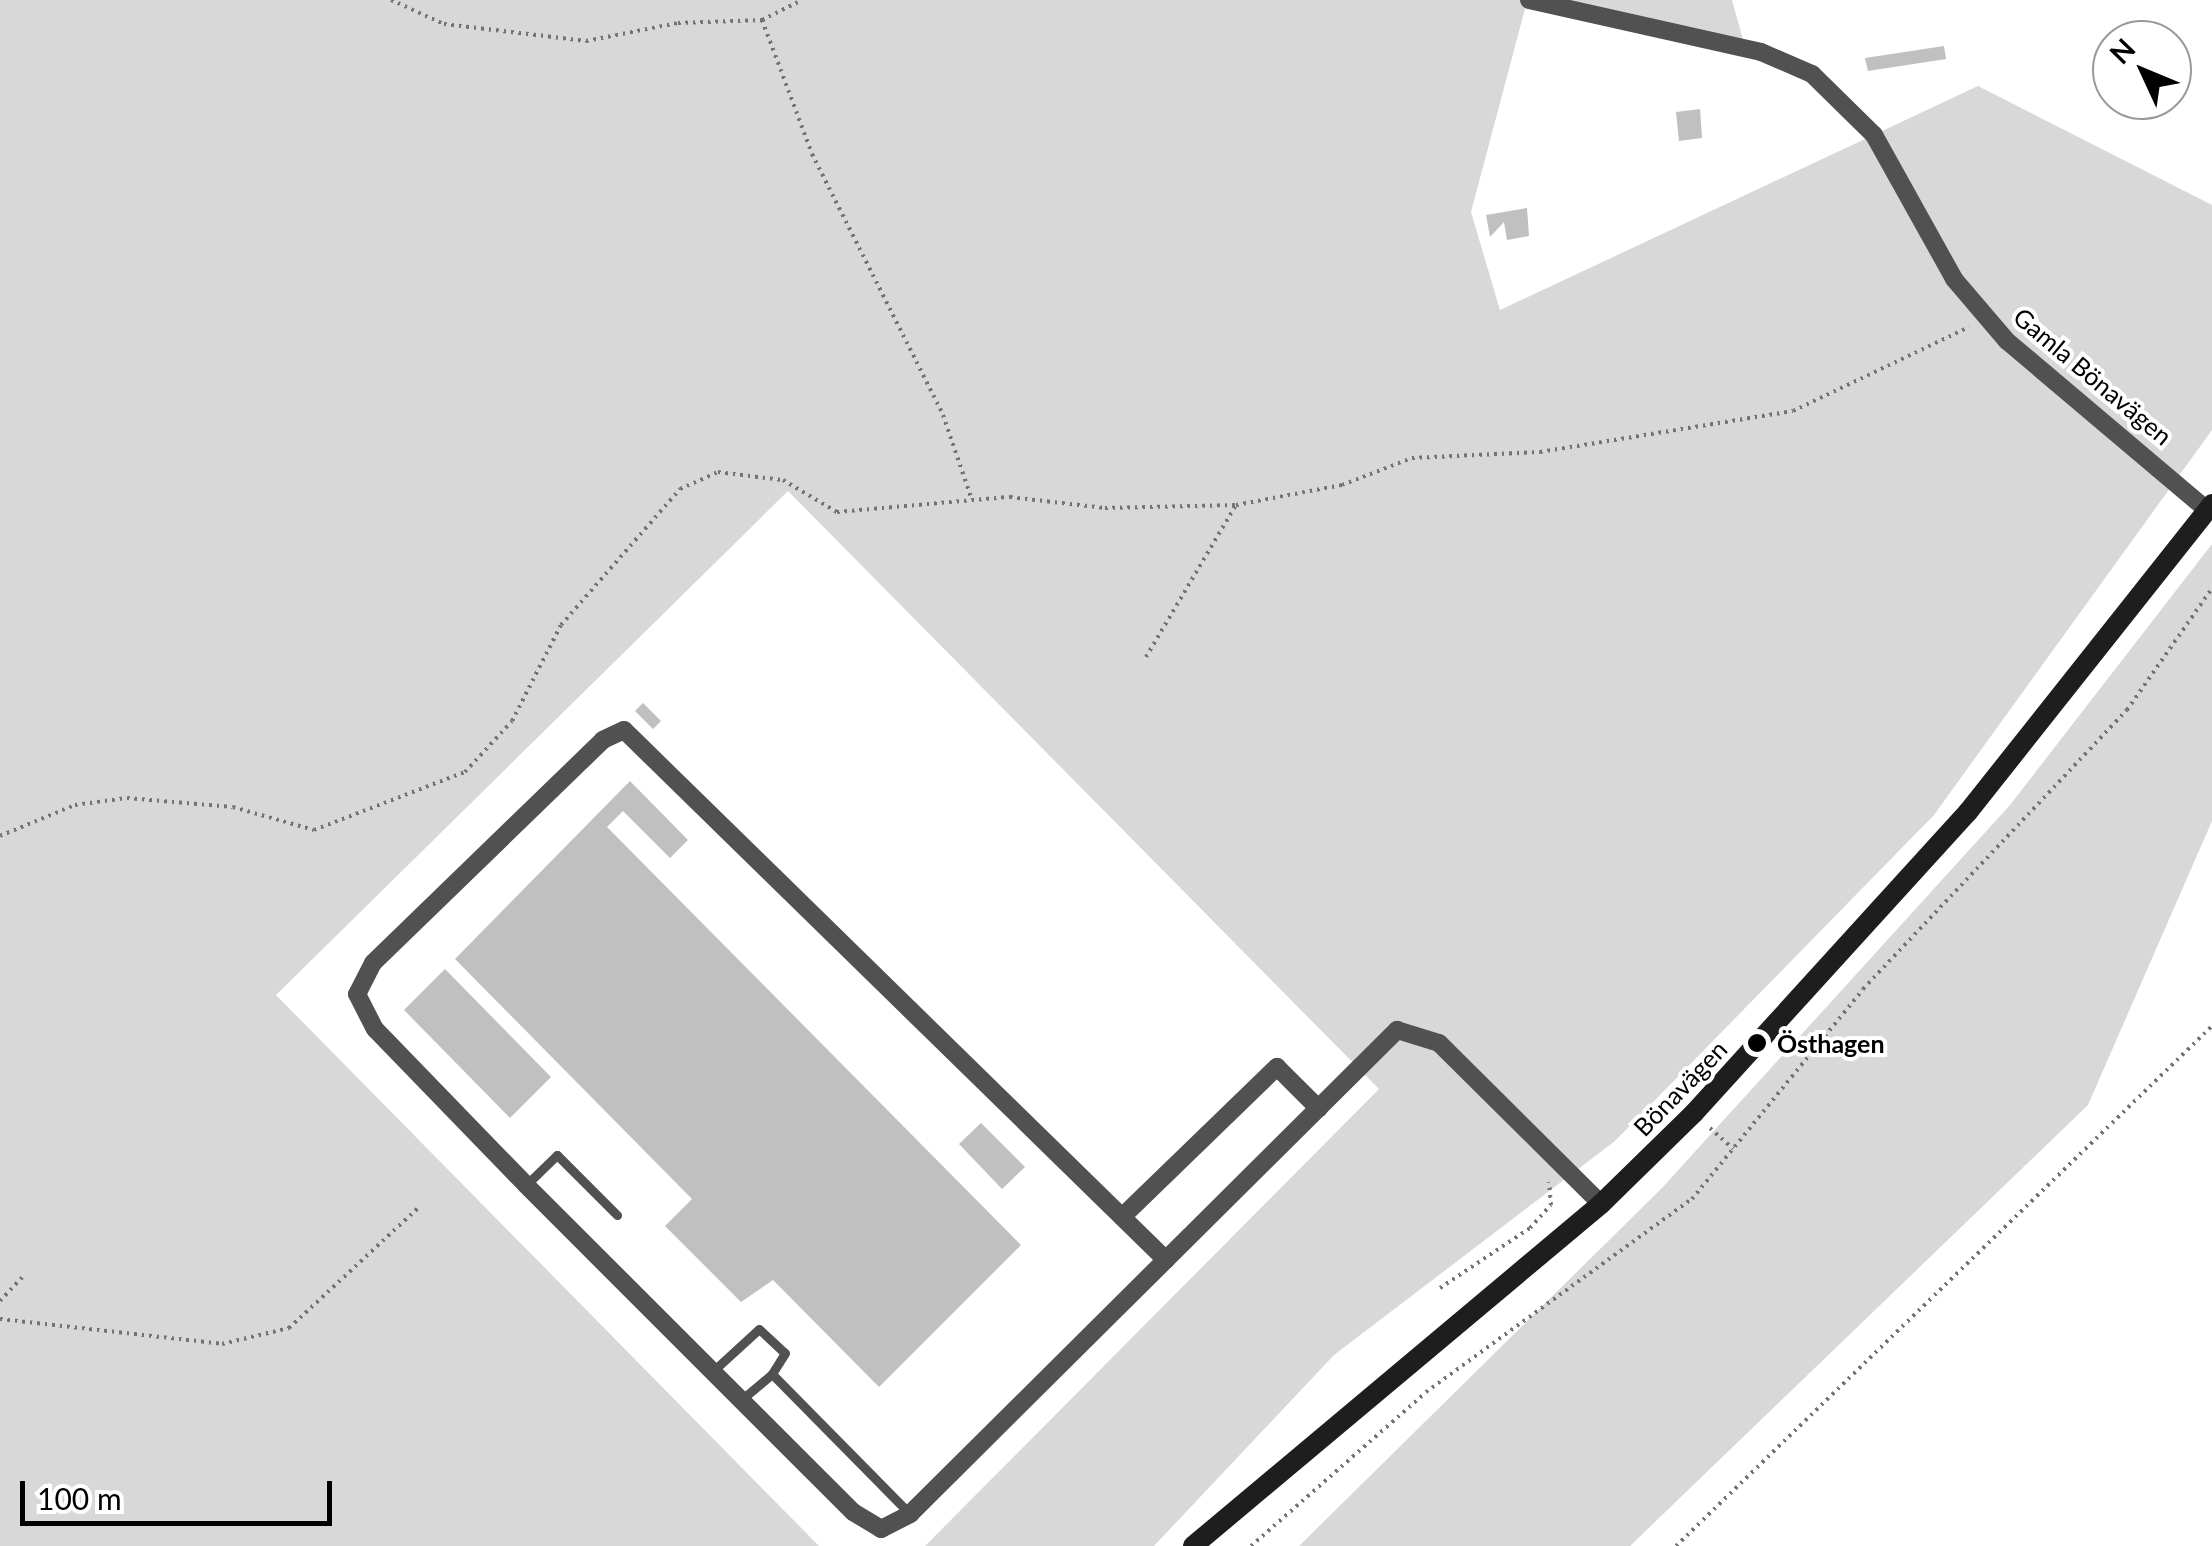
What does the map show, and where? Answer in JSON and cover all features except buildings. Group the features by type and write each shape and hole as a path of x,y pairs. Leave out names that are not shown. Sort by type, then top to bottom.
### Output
{"street":[{"name":"Gamla Bönavägen","path":"1529,0 1760,52 1812,74 1874,135 1954,279 1987,317 2210,509"},
{"name":"Bönavägen","path":"1192,1546 1602,1204 1694,1112 1968,812 2210,509"},
{"path":"1166,1260 704,802 624,730 602,740 373,963 357,994 375,1029 526,1185 853,1512 882,1528 910,1514 1398,1030 1439,1044 1602,1204"},
{"path":"1122,1217 1277,1067 1319,1109"}],"lane":[{"path":"526,1185 556,1155 616,1215"},
{"path":"714,1371 759,1330 785,1353 772,1374 741,1400"},
{"path":"772,1374 910,1514"}],"path":[{"path":"391,0 444,24 558,41 762,20 802,0"},
{"path":"762,20 812,154 944,415 972,500"},
{"path":"0,836 75,805 127,798 233,807 314,830 465,772 512,721 561,625 695,478 718,472 782,480 837,512 972,500 1236,505 1342,485 1412,458 1540,452 1793,411 1987,317"},
{"path":"1146,656 1236,505"},
{"path":"1251,1546 1426,1392 1692,1199 1863,989 2127,710 2212,588"},
{"path":"1676,1546 2212,1026"},
{"path":"1694,1112 1732,1148"},
{"path":"1440,1288 1530,1228 1551,1205 1546,1174"},
{"path":"0,1319 222,1344 290,1328 419,1206"},
{"path":"0,1302 22,1278"}],"shaded area":[{"path":"0,0 1732,0 1748,58 1526,5 1471,212 1500,310 1978,86 2212,205 2212,430 1934,815 1615,1141 1334,1355 1154,1546 925,1546 1379,1089 788,491 276,995 819,1546 0,1546"},
{"path":"2212,544 2212,821 2088,1105 1630,1546 1299,1546 1661,1189 2010,805"}],"place":[{"name":"Östhagen","path":"1757,1043"}]}
